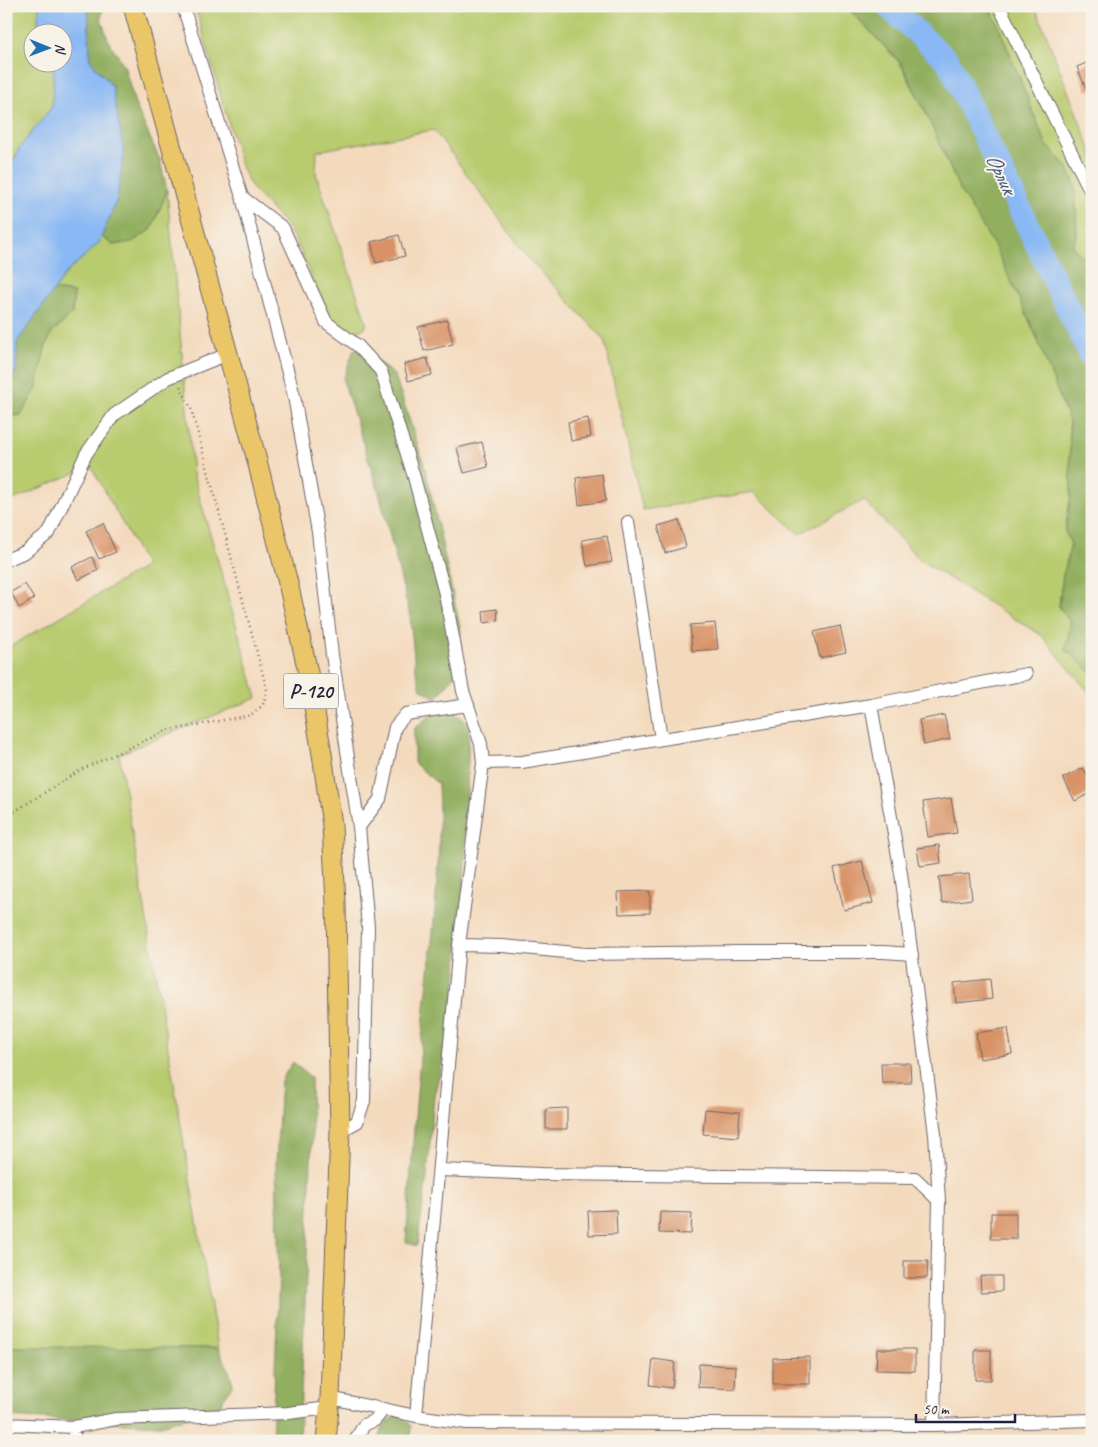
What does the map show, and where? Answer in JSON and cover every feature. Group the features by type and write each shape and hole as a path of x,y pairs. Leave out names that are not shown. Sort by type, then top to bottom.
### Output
{"highway":[{"name":"Р-120","path":"133,6 228,354 289,587 309,677 332,825 336,904 340,1131 326,1441"}],"street":[{"path":"183,6 242,197 294,396 318,532 332,655 360,827 368,927 366,1084 360,1116 352,1126 340,1131"},
{"path":"998,6 1092,194"},
{"path":"242,197 283,228 326,322 358,346 381,371 414,477 443,585 463,690 481,744 483,763 459,945 416,1416"},
{"path":"6,560 25,552 49,533 86,454 114,415 175,375 228,354"},
{"path":"628,522 661,739"},
{"path":"483,763 522,762 871,706 1026,674"},
{"path":"360,827 380,799 394,727 406,714 468,706"},
{"path":"871,706 901,874 935,1134 939,1200 934,1426"},
{"path":"459,945 503,946 586,954 883,952 912,954"},
{"path":"439,1170 541,1174 915,1178 939,1200"},
{"path":"6,1424 74,1427 116,1419 288,1413 329,1403 467,1423 934,1426 1092,1420"},
{"path":"356,1441 364,1425 374,1420 384,1410"},
{"path":"74,1427 74,1441"}],"path":[{"path":"6,816 80,770 166,731 251,715 263,705 267,690 191,408 175,375"}],"green space":[{"path":"6,6 39,6 38,22 22,22 22,72 54,72 52,107 20,147 6,176"},
{"path":"88,6 103,6 101,19 109,42 124,65 135,104 160,160 167,191 151,230 132,242 113,245 101,236 117,199 112,86 90,60"},
{"path":"195,6 846,6 900,63 925,111 960,190 995,247 1035,333 1069,421 1071,495 1065,531 1071,544 1063,575 1059,606 1071,624 1080,661 1092,673 1092,696 1041,635 921,561 864,500 799,534 754,492 643,510 604,339 529,259 434,130 317,151 316,174 366,321 366,327 355,332 347,331 328,316 298,245 286,225 252,188 242,169"},
{"path":"846,6 987,6 996,20 1046,144 1068,168 1075,186 1077,235 1072,247 1092,265 1092,673 1065,649 1071,624 1059,606 1063,575 1071,544 1065,531 1071,495 1069,421 1035,333 995,247 960,190 925,111 901,63"},
{"path":"987,6 1035,6 1092,153 1092,265 1072,247 1077,235 1075,186 1068,168 1046,144 996,20"},
{"path":"167,191 193,474 257,698 119,754 218,1348 6,1347 6,649 146,566 91,466 6,503 6,417 21,414 37,388 45,348 52,333 72,314 74,293 54,290 67,272 99,243 101,236 113,245 136,239 144,234 154,221"},
{"path":"54,290 74,293 72,314 52,333 45,348 37,388 21,415 6,417 6,391 16,370 17,342"},
{"path":"354,349 374,358 395,376 426,471 461,631 453,678 436,698 421,689 415,667 410,615 380,496 343,380"},
{"path":"451,707 469,725 464,884 452,1025 434,1096 427,1177 417,1246 406,1242 417,1089 435,911 439,816 438,784 414,763 414,729 432,713"},
{"path":"293,1062 311,1078 312,1138 299,1441 272,1441 279,1277 276,1164 281,1080"},
{"path":"6,1347 218,1348 228,1368 233,1384 217,1409 160,1425 6,1417"},
{"path":"398,1414 411,1425 410,1441 380,1441 381,1428"}],"water":[{"path":"39,6 88,6 90,60 112,86 124,153 117,199 99,243 67,272 17,342 16,370 6,391 6,176 20,147 52,107 54,72 72,72 72,22 38,22"}],"building":[{"path":"1091,61 1092,89 1087,91 1077,67"},
{"path":"399,235 405,256 376,263 371,242"},
{"path":"447,320 453,344 424,351 418,327"},
{"path":"427,358 432,375 408,381 404,364"},
{"path":"588,418 591,437 571,441 568,422"},
{"path":"482,442 488,467 464,473 457,448"},
{"path":"602,474 606,501 579,505 576,478"},
{"path":"679,520 686,547 665,553 658,526"},
{"path":"103,523 116,552 99,559 86,531"},
{"path":"607,536 612,562 587,566 582,540"},
{"path":"92,557 98,570 78,580 72,567"},
{"path":"25,584 34,599 19,608 11,592"},
{"path":"497,609 498,621 484,623 483,611"},
{"path":"715,623 718,649 692,651 690,625"},
{"path":"840,626 846,652 820,658 814,632"},
{"path":"944,715 950,739 924,745 919,720"},
{"path":"1083,768 1092,784 1092,792 1075,801 1063,778"},
{"path":"951,798 957,833 928,837 923,802"},
{"path":"939,845 941,863 920,866 917,848"},
{"path":"862,861 873,903 844,910 834,868"},
{"path":"969,874 972,899 942,903 939,877"},
{"path":"650,891 650,913 619,914 618,892"},
{"path":"990,979 992,999 956,1003 954,983"},
{"path":"1008,1028 1012,1054 980,1059 976,1033"},
{"path":"881,1063 910,1063 911,1083 882,1083"},
{"path":"567,1108 567,1129 546,1129 546,1109"},
{"path":"705,1109 740,1112 738,1137 703,1134"},
{"path":"616,1210 617,1234 589,1235 588,1211"},
{"path":"660,1212 692,1213 691,1234 659,1233"},
{"path":"991,1213 1016,1213 1016,1239 991,1239"},
{"path":"904,1261 928,1261 927,1278 904,1278"},
{"path":"980,1276 1002,1276 1002,1291 981,1292"},
{"path":"877,1349 915,1349 915,1371 876,1370"},
{"path":"975,1350 991,1350 991,1380 975,1380"},
{"path":"810,1357 810,1384 773,1384 773,1358"},
{"path":"653,1359 675,1362 672,1388 650,1385"},
{"path":"699,1364 736,1366 735,1389 698,1387"}],"waterway":[{"name":"Орлик","path":"888,6 948,61 1092,358"}]}
